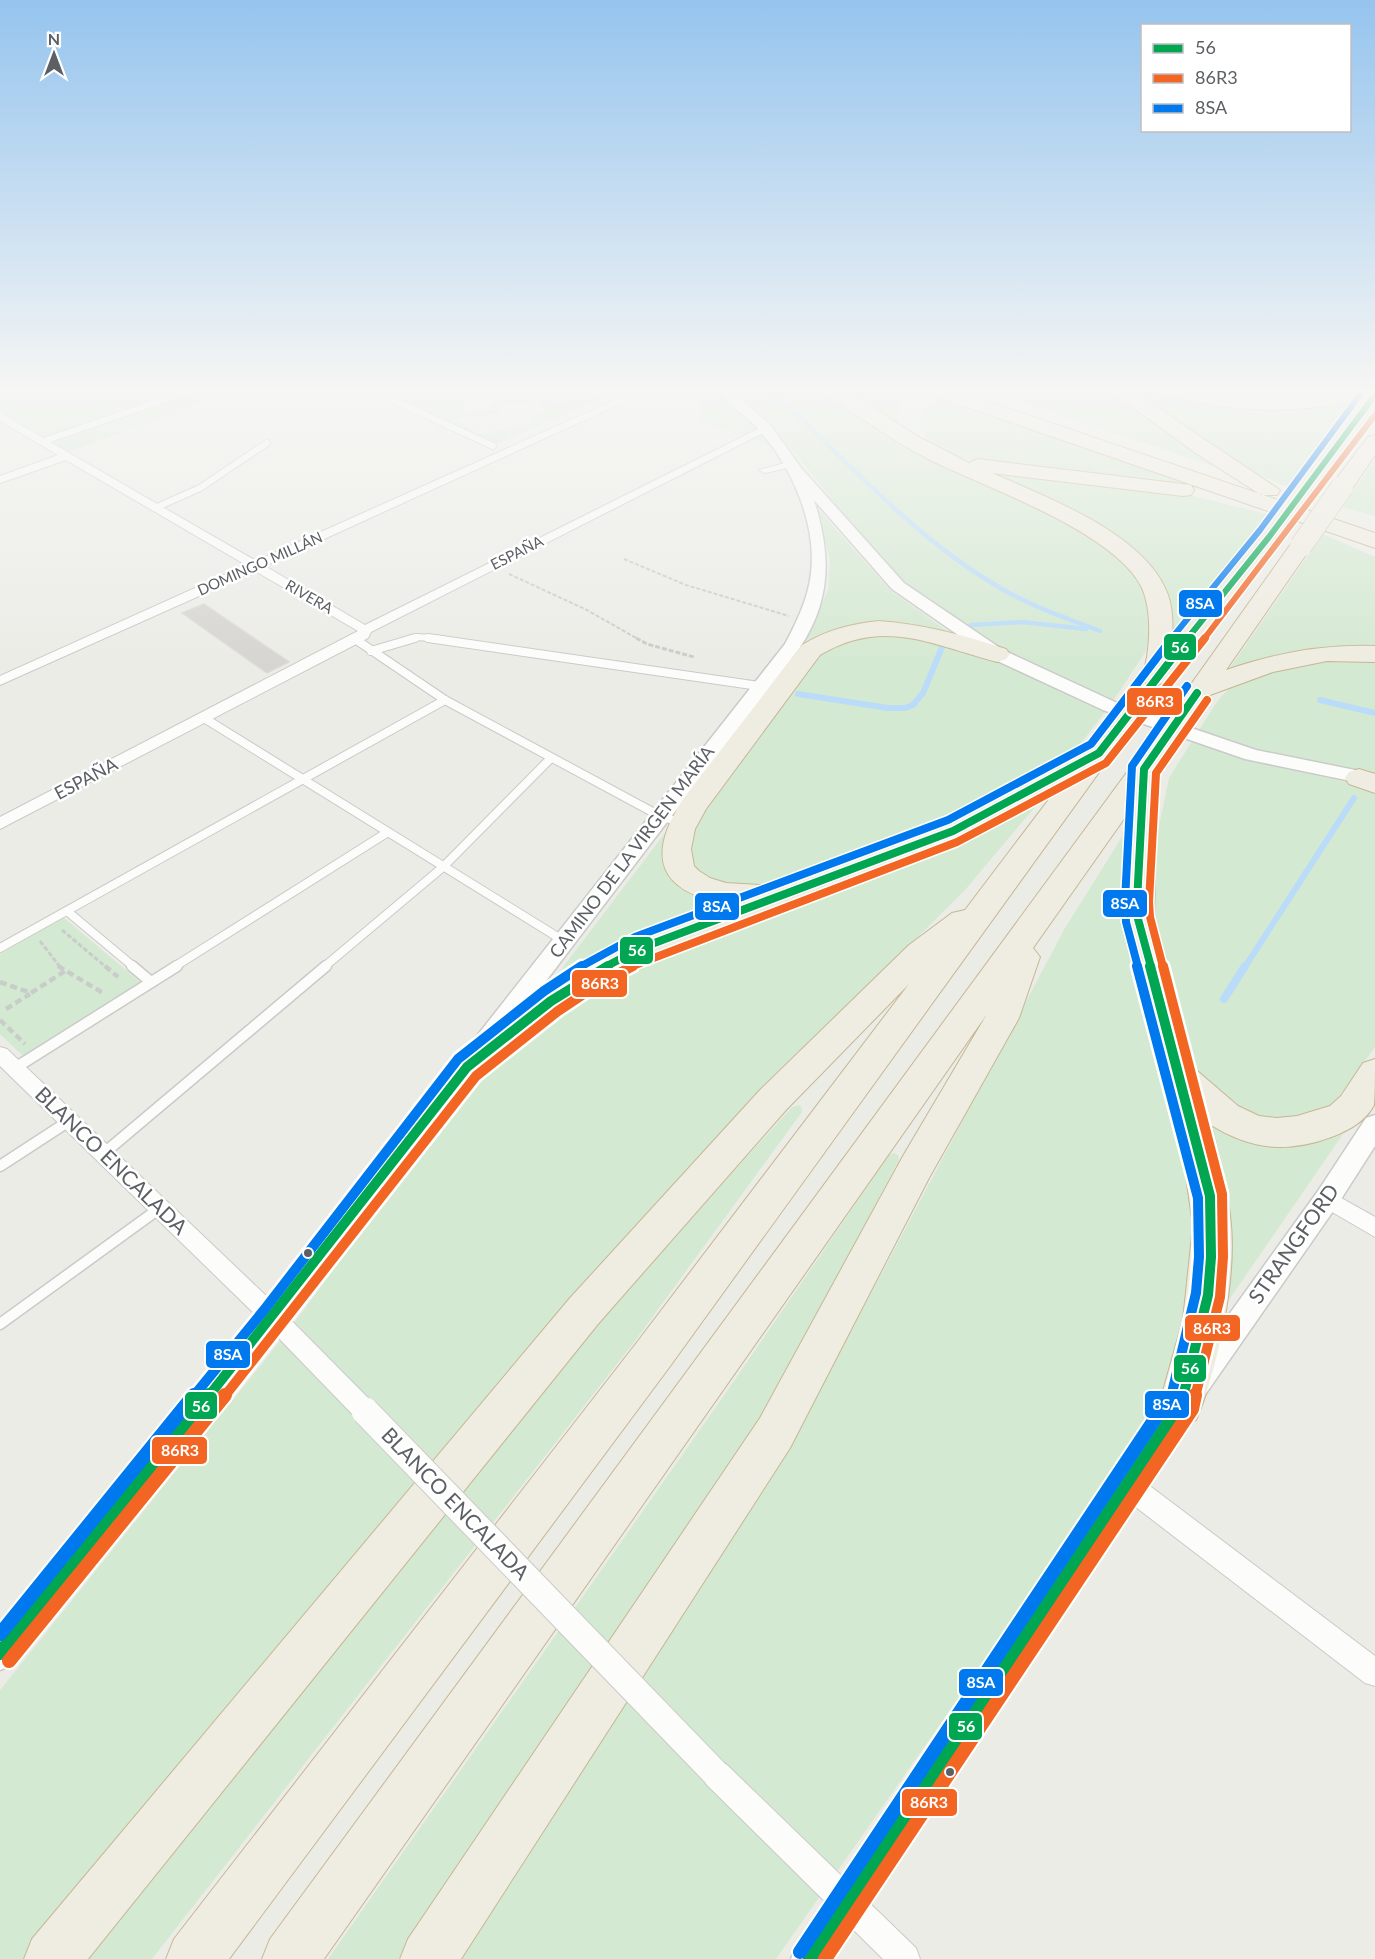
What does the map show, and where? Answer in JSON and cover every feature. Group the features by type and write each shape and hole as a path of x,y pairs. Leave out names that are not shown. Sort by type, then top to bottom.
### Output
{"highway":[{"path":"988,479 1074,521 1126,554 1152,585 1159,604 1161,624 1149,687"},
{"path":"1105,479 1264,496"},
{"path":"1210,479 1361,525 1375,542"},
{"path":"1219,479 1264,496"},
{"path":"1243,479 1264,496"},
{"path":"194,1959 653,1355 1149,687 1269,537 1312,479"},
{"path":"290,1959 1037,920 1347,479"},
{"path":"1361,525 1375,551"},
{"path":"792,891 744,896 715,892 693,882 681,869 676,854 671,820 693,806 811,650 808,633 838,635 858,630 901,630 955,640 997,654"},
{"path":"1191,701 1272,662 1302,656 1375,654"},
{"path":"467,1067 551,1001 594,973 641,948 953,831 1106,744"},
{"path":"1151,760 1140,818 1138,919 1204,1169 1212,1226 1205,1312 1181,1405"},
{"path":"52,1959 592,1302 773,1100 920,953 991,900"},
{"path":"428,1959 775,1433 916,1167 1002,1018 1037,920"},
{"path":"1179,1075 1205,1104 1228,1120 1253,1129 1284,1132 1362,1126 1375,1073"}],"street":[{"name":"RIVERA","path":"108,479 255,567 361,634"},
{"name":"DOMINGO MILLÁN","path":"0,681 448,479"},
{"name":"ESPAÑA","path":"0,824 492,566 665,479"},
{"name":"CAMINO DE LA VIRGEN MARÍA","path":"0,1653 273,1317 564,941 671,820 759,686 808,633 819,587 821,560 810,509 798,479"},
{"path":"804,479 898,586 997,654 1109,706 1151,721 1252,755 1370,780"},
{"name":"BLANCO ENCALADA","path":"7,1061 273,1317 716,1774 905,1959"},
{"name":"STRANGFORD","path":"810,1959 1129,1486 1181,1405 1327,1199 1362,1126"},
{"path":"1327,1199 1375,1228"},
{"path":"1129,1486 1375,1673"}],"lane":[{"path":"155,508 200,488 213,479"},
{"path":"361,634 371,651 445,700 671,820"},
{"path":"371,651 417,637 759,686"},
{"path":"0,948 445,700"},
{"path":"204,718 564,941"},
{"path":"103,1154 443,867 551,758"},
{"path":"7,1061 36,1055 388,832"},
{"path":"67,911 151,982"},
{"path":"0,1166 69,1121"},
{"path":"0,1324 159,1208"}],"path":[{"path":"624,559 808,633"},
{"path":"492,566 585,609 647,644 694,657"},
{"path":"60,928 121,979 117,984"},
{"path":"29,946 50,934"},
{"path":"39,940 58,966 103,993"},
{"path":"6,1009 66,971"},
{"path":"0,981 31,993"},
{"path":"93,999 110,988"},
{"path":"0,1020 36,1055"},
{"path":"25,1044 34,1037"}],"green space":[{"path":"816,479 975,479 1065,522 1118,555 1144,586 1152,626 1146,651 1113,701 1024,659 937,608 888,565"},
{"path":"992,479 1066,479 1193,496 1270,515 1166,649 1146,565"},
{"path":"1123,479 1175,479 1206,490"},
{"path":"1269,479 1297,479 1290,488"},
{"path":"1361,479 1375,479 1375,516 1342,507"},
{"path":"817,508 891,591 950,633 876,624 841,627 806,641 828,589 830,560"},
{"path":"1323,534 1375,557 1375,648 1319,648 1265,658 1229,669"},
{"path":"906,635 991,658 1105,712 1079,746 988,806 945,826 786,884 746,888 718,885 698,874 690,860 691,827 819,654 848,638"},
{"path":"1375,658 1375,773 1258,749 1199,730 1220,698 1234,686 1251,677 1293,665"},
{"path":"1192,741 1252,761 1356,784 1375,791 1375,1047 1333,1105 1323,1111 1274,1121 1241,1113 1196,1076 1150,919 1148,878 1169,778"},
{"path":"1056,782 965,890 761,1093 26,1959 0,1959 0,1690 288,1331 481,1069 558,1005 648,954"},
{"path":"1137,813 1197,1194 1191,1318 1160,1396 1108,1484 776,1959 457,1959 792,1442 1065,928"},
{"path":"671,825 664,853 666,866 671,876 688,891 734,906 541,996"},
{"path":"63,917 140,982 23,1056 0,1034 0,954"},
{"path":"801,1106 802,1112 635,1341 152,1959 81,1959 599,1319 792,1107"},
{"path":"1201,1116 1255,1138 1287,1145 1304,1145 1343,1134 1222,1310"},
{"path":"894,1153 898,1155 899,1160 760,1421 398,1959 328,1959 723,1397 889,1155"}],"building":[{"path":"204,604 289,662 267,673 182,613"}],"waterway":[{"path":"864,479 931,540 992,583 1044,610 1100,631"},
{"path":"971,625 1022,622 1086,629"},
{"path":"798,694 888,708 905,708 913,705 923,693 943,645"},
{"path":"1320,700 1375,713"},
{"path":"1245,967 1354,798"},
{"path":"1224,999 1245,966"}],"transit line":[{"name":"8SA","path":"0,1634 264,1310 458,1059 544,991 588,962 635,937 948,820 1091,744 1147,669 1260,530 1297,479"},
{"name":"56","path":"0,1653 273,1317 467,1067 551,1001 594,973 641,948 953,831 1099,753 1312,479"},
{"name":"86R3","path":"9,1661 282,1325 476,1076 558,1011 600,983 646,959 957,842 1106,763 1279,544 1327,479"},
{"name":"8SA","path":"800,1952 1170,1400 1196,1293 1199,1257 1198,1198 1126,922 1125,901 1132,766 1187,686"},
{"name":"56","path":"810,1959 1181,1405 1208,1295 1211,1257 1210,1196 1138,919 1137,902 1144,769 1197,693"},
{"name":"86R3","path":"825,1959 1192,1409 1220,1297 1223,1257 1222,1194 1150,917 1149,902 1156,773 1207,700"}]}
